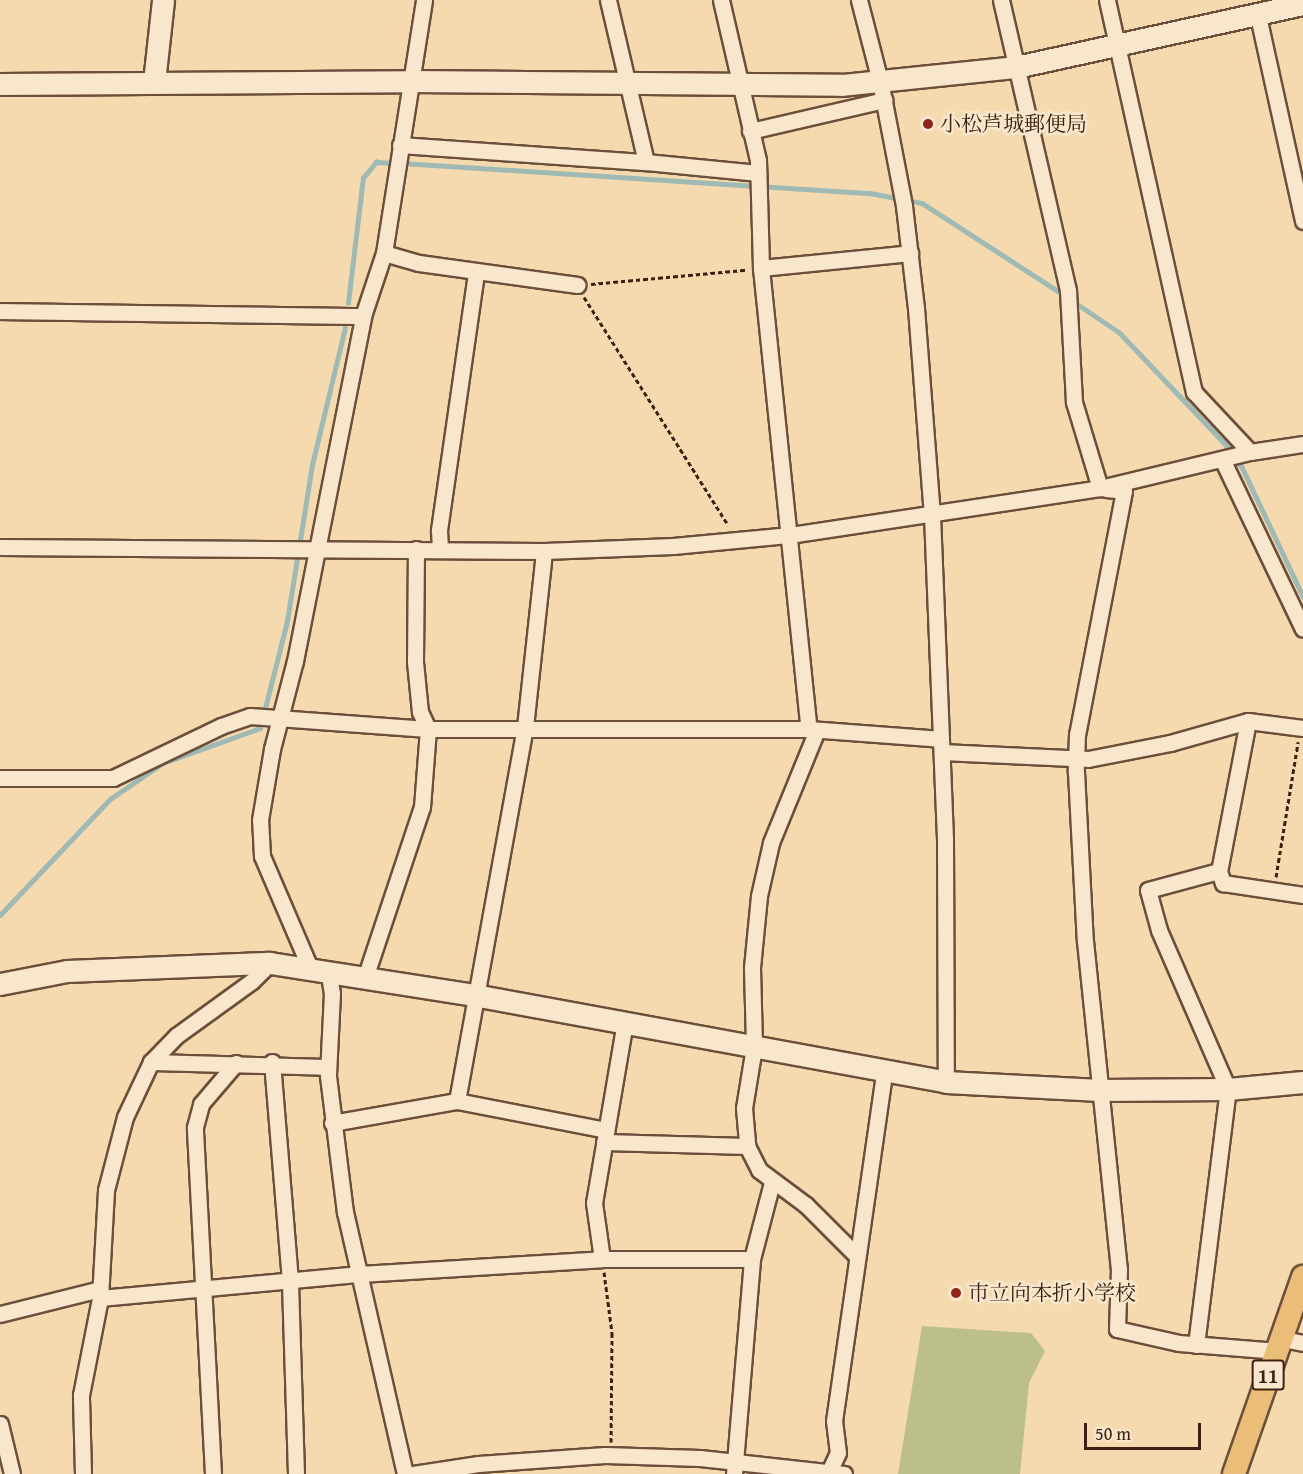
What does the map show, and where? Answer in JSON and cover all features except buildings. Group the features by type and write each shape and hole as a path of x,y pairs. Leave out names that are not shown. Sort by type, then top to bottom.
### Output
{"main road":[{"name":"11","path":"1234,1474 1260,1392 1288,1344 1303,1277"}],"street":[{"path":"154,82 163,0"},
{"path":"405,1474 345,1212 332,1123 327,1067 332,993 262,856 260,820 275,720 312,549 363,316 384,253 424,0"},
{"path":"608,0 646,162"},
{"path":"721,0 750,131 757,181 761,268 813,730 771,843 759,896 752,968 754,1047 744,1108 747,1146 759,1170 772,1182 807,1205 855,1254"},
{"path":"860,0 882,91 904,206 932,515 941,745 946,1082"},
{"path":"1001,0 1068,291 1074,402 1100,488"},
{"path":"1107,0 1194,392 1246,453"},
{"path":"750,131 882,91 1016,67 1258,16 1303,4"},
{"path":"1258,16 1303,221"},
{"path":"0,84 410,81 738,84 882,91"},
{"path":"400,149 646,162 757,181"},
{"path":"384,253 419,263 577,285"},
{"path":"761,268 910,253"},
{"path":"440,549 439,530 476,272"},
{"path":"0,311 363,316"},
{"path":"0,547 599,551 790,535 932,515 1100,488 1246,453 1303,444"},
{"path":"1224,458 1303,629"},
{"path":"1100,488 1124,491 1077,735 1076,758 1085,941 1119,1269 1118,1329 1196,1345 1288,1344"},
{"path":"365,978 422,807 428,729 420,712 416,662 416,549"},
{"path":"457,1101 474,995 525,727 544,551"},
{"path":"0,778 113,778 221,726 250,716 275,720 428,729 525,727 813,730 1076,758 1117,755 1248,721 1302,728"},
{"path":"1248,721 1219,872 1223,883 1303,895"},
{"path":"1196,1345 1228,1089 1159,930 1148,890 1219,872"},
{"path":"83,1474 81,1395 100,1294 106,1190 125,1117 151,1062 176,1036 252,981 270,963"},
{"path":"0,984 67,971 270,963 474,995 884,1073 946,1082 1100,1090 1228,1089 1303,1082"},
{"path":"602,1259 594,1203 625,1022"},
{"path":"151,1062 272,1062 327,1067"},
{"path":"272,1062 290,1283 296,1474"},
{"path":"213,1474 195,1126 201,1104 236,1063"},
{"path":"828,1472 838,1453 834,1421 855,1254 884,1073"},
{"path":"332,1123 457,1101 605,1136 747,1146"},
{"path":"734,1468 753,1259 772,1182"},
{"path":"0,1314 100,1294 290,1283 360,1274 602,1259 753,1259"},
{"path":"0,1424 12,1474"},
{"path":"413,1474 478,1464 611,1455 734,1468 844,1474"}],"path":[{"path":"737,539 577,285 761,268"},
{"path":"1274,891 1302,728"},
{"path":"602,1259 612,1333 611,1455"}],"green space":[{"path":"922,1326 1031,1333 1045,1351 1029,1383 1020,1474 898,1474"}],"waterway":[{"path":"348,303 363,178 376,162 394,163"},
{"path":"402,163 870,193 922,203 1064,295"},
{"path":"1073,301 1120,333 1228,447 1242,467 1303,596"},
{"path":"0,915 110,799 163,763 260,728 287,621 312,465 345,328"}],"place":[{"name":"小松芦城郵便局","path":"928,124"},
{"name":"市立向本折小学校","path":"956,1293"}]}
